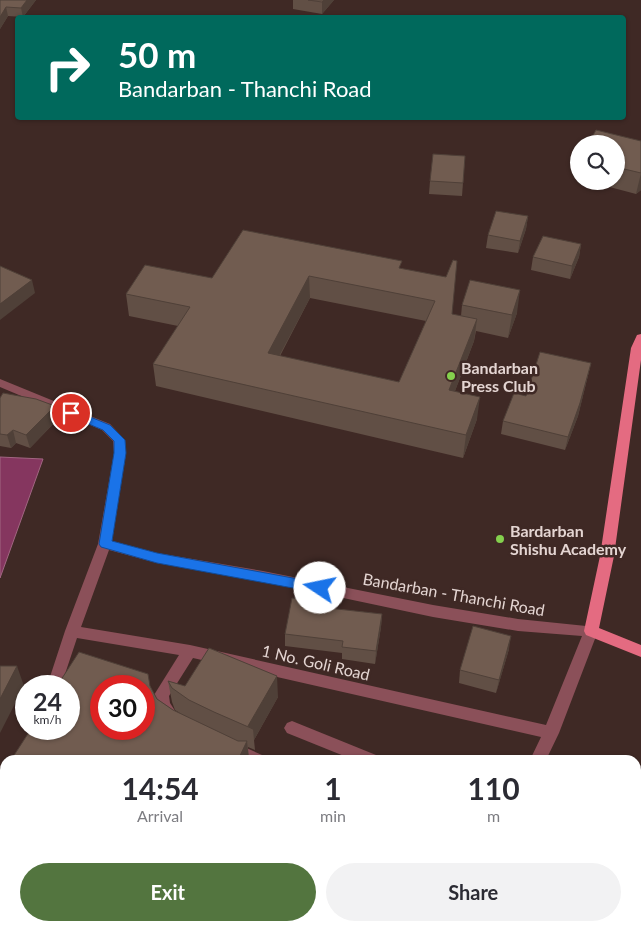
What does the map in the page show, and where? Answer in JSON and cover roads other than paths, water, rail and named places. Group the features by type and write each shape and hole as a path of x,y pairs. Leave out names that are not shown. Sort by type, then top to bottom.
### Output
{"main road":[{"path":"641,338 637,348 607,556 591,631 641,651"}],"street":[{"path":"0,383 106,427 119,440 120,453 105,544 58,675"},
{"name":"Bandarban - Thanchi Road","path":"105,544 157,558 263,576 433,611 518,625 591,631"},
{"name":"1 No. Goli Road","path":"72,631 190,651 552,733"},
{"path":"541,755 552,733 591,631"},
{"path":"182,724 168,715 161,696 190,651"},
{"path":"292,728 359,755"},
{"path":"223,744 246,755"}],"place":[{"name":"Bandarban Press Club","path":"451,376"},
{"name":"Bardarban Shishu Academy","path":"500,539"}]}
